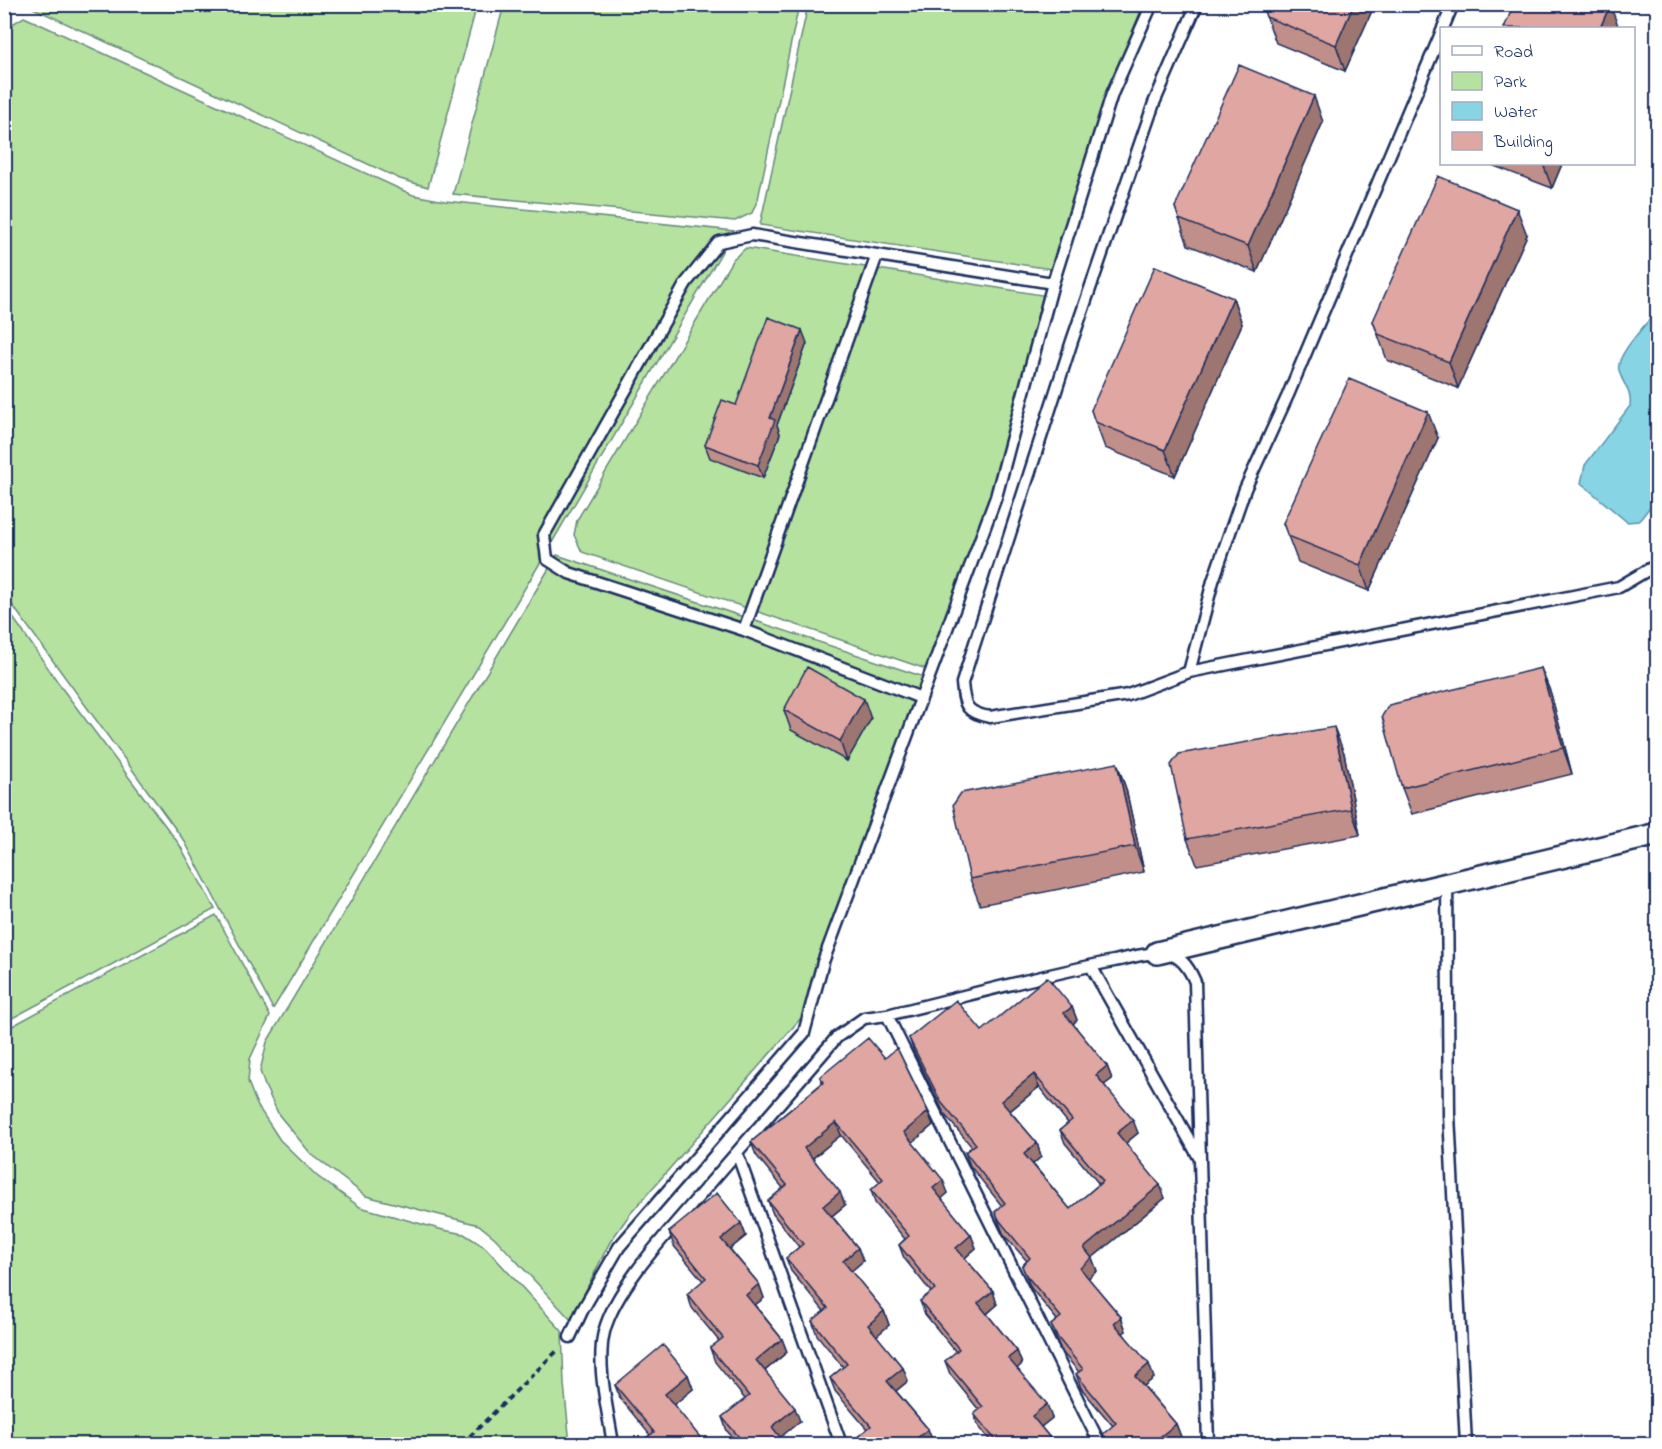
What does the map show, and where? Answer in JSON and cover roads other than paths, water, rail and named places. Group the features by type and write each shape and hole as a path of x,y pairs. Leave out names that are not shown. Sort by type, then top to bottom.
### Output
{"street":[{"path":"1157,953 1658,834"}],"lane":[{"path":"570,1337 582,1311 619,1247 804,1033 823,962 996,497 1053,283 1112,94 1152,4"},
{"path":"1197,4 1164,75 1150,112 1072,341 962,684 963,697 968,706 975,714 990,717 1128,694 1189,672 1619,586 1658,564"},
{"path":"1443,27 1453,4"},
{"path":"1189,672 1213,581 1245,489 1288,395 1440,35"},
{"path":"921,698 744,630 569,573 547,559 544,535 686,283 719,242 752,236 1053,283"},
{"path":"744,630 877,255"},
{"path":"1447,884 1449,1115 1466,1444"},
{"path":"613,1444 601,1364 604,1332 628,1284 656,1246 837,1037 864,1018 887,1015 1091,966 1157,953 1170,954 1181,960 1191,971 1195,982 1208,1444"},
{"path":"1091,966 1200,1160"},
{"path":"887,1015 1100,1444"},
{"path":"737,1153 841,1444"}],"water":[{"path":"1657,310 1657,498 1639,521 1627,522 1581,483 1585,465 1630,406 1630,396 1620,375 1619,364 1633,339"}]}
